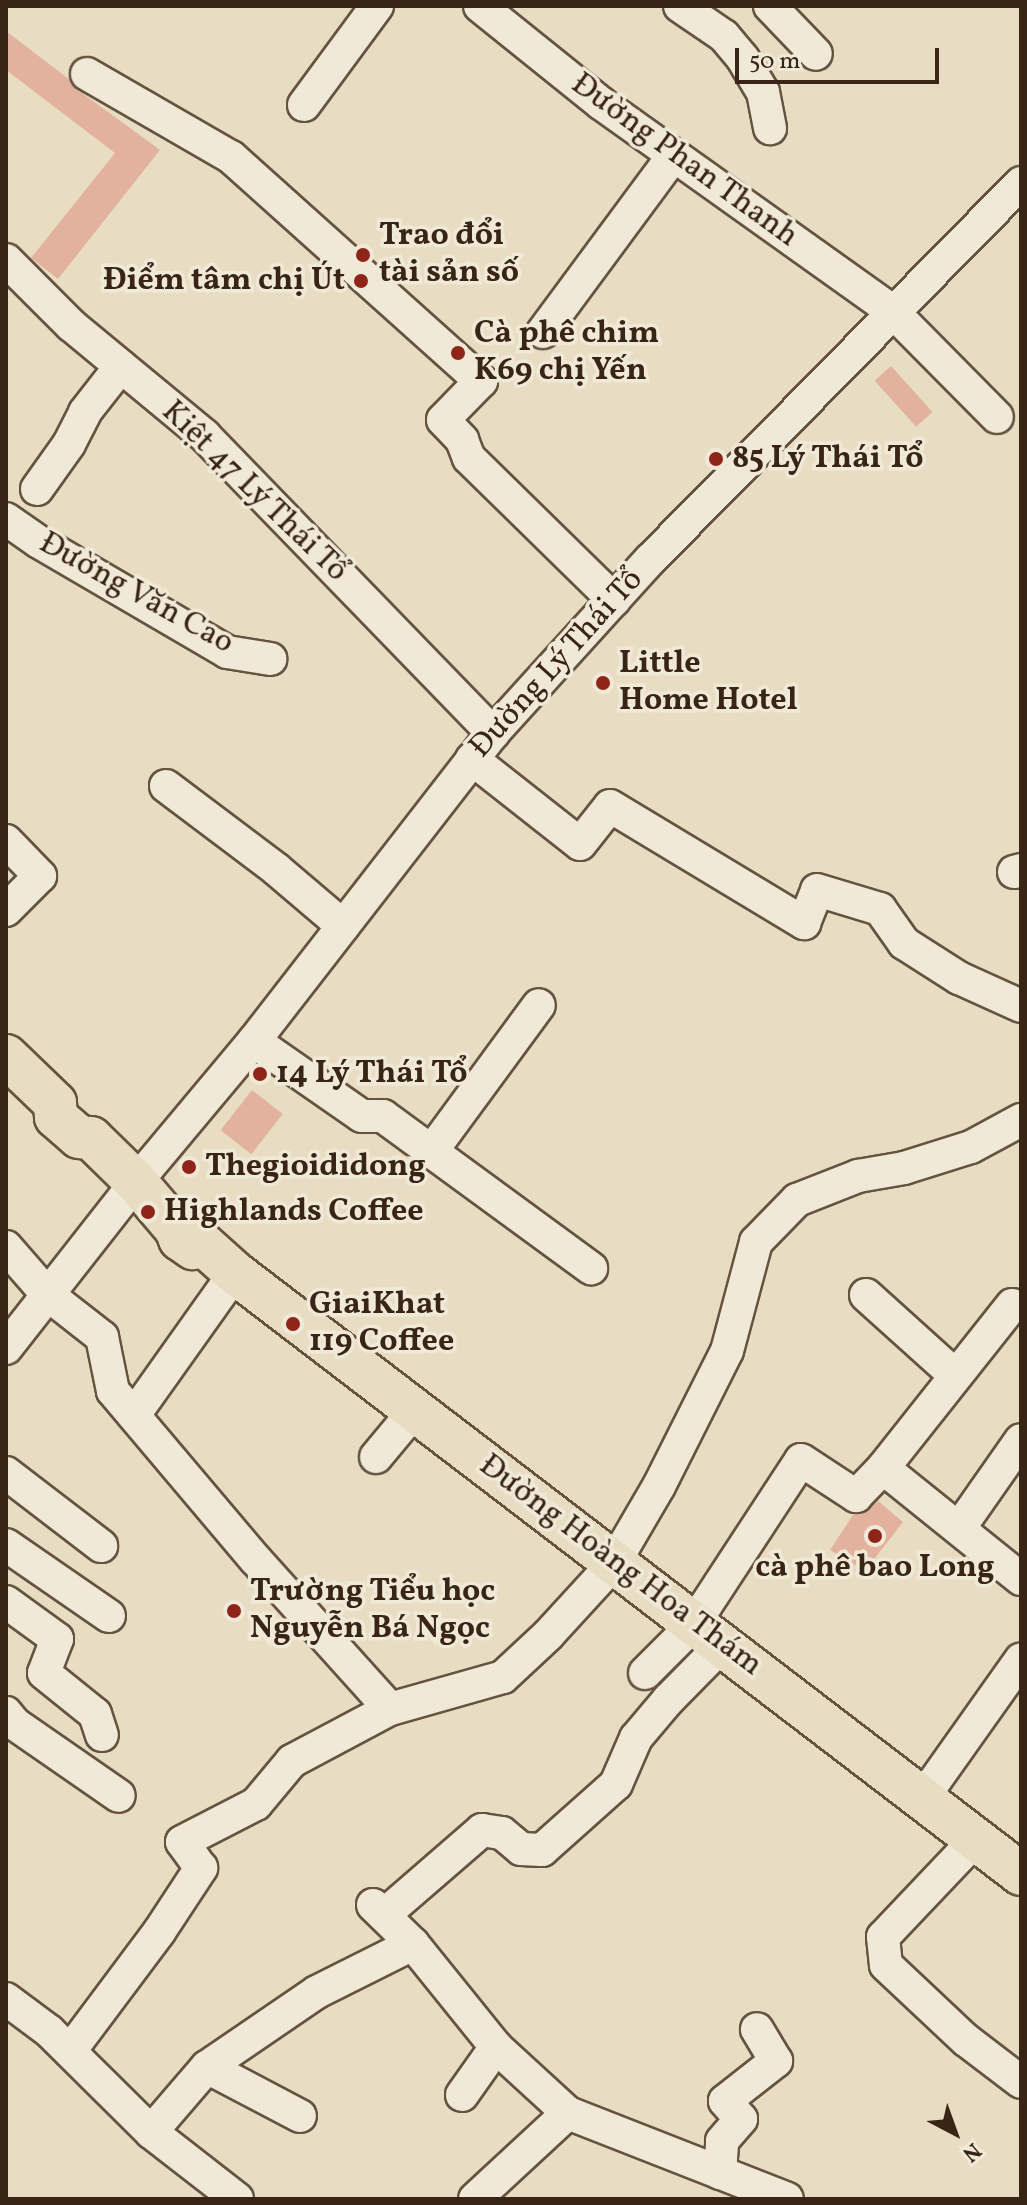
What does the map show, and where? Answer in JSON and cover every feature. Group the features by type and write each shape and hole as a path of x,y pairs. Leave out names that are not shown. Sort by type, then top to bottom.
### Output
{"main road":[{"name":"Đường Hoàng Hoa Thám","path":"6,1056 55,1103 69,1103 92,1126 91,1138 136,1182 176,1229 180,1239 207,1259 226,1266 416,1409 1021,1874"}],"street":[{"path":"304,105 377,6"},
{"name":"Đường Phan Thanh","path":"480,6 673,156 892,311 997,417"},
{"path":"680,6 724,36 743,59 763,92 770,128"},
{"path":"770,6 816,54"},
{"path":"87,74 231,157 481,381 443,420 462,440 469,458 614,600"},
{"path":"543,332 673,156"},
{"name":"Đường Lý Thái Tổ","path":"6,1348 136,1182 254,1041 493,733 614,600 892,311 1021,183"},
{"name":"Kiệt 47 Lý Thái Tổ","path":"6,260 71,325 205,436 493,733"},
{"path":"37,489 69,444 85,412 121,366"},
{"name":"Đường Văn Cao","path":"6,519 39,542 227,652 270,659"},
{"path":"472,759 580,844 610,806 804,923 817,890 880,909 904,943 959,978 1021,1006"},
{"path":"166,786 276,869 343,926"},
{"path":"6,841 40,876 6,910"},
{"path":"431,1152 539,1005"},
{"path":"254,1041 362,1116 383,1116 591,1268"},
{"path":"70,2051 201,1868 182,1842 256,1804 292,1761 390,1709 503,1677 548,1635 614,1563 659,1486 727,1351 756,1242 797,1200 858,1176 904,1168 971,1147 1021,1120"},
{"path":"6,1247 47,1294 102,1337 113,1391 256,1560 390,1709"},
{"path":"134,1415 226,1266"},
{"path":"866,1295 955,1375"},
{"path":"787,2199 568,2113 496,2047 413,1944 379,1910 482,1830 497,1831 521,1849 542,1850 616,1784 636,1738 708,1634 801,1460 856,1496 883,1468 1012,1305"},
{"path":"376,1457 416,1409"},
{"path":"960,1527 1021,1440"},
{"path":"883,1468 1021,1579"},
{"path":"6,1473 101,1546"},
{"path":"6,1545 109,1616"},
{"path":"6,1602 57,1639 44,1673 95,1714 102,1735"},
{"path":"645,1673 708,1634"},
{"path":"922,1799 1021,1659"},
{"path":"6,1713 15,1724 119,1796"},
{"path":"976,1839 883,1937 886,1965 966,2040 1021,2082"},
{"path":"151,2132 207,2067 317,1992 413,1944"},
{"path":"6,1999 70,2051 151,2132 237,2199"},
{"path":"720,2173 722,2141 741,2119 725,2101 776,2061 757,2029"},
{"path":"462,2095 496,2047"},
{"path":"207,2067 300,2116"},
{"path":"475,2199 568,2113"}],"building":[{"path":"6,31 70,80 78,90 160,150 58,279 31,258 115,153 6,70"},
{"path":"891,366 932,412 916,427 875,381"},
{"path":"252,1090 283,1114 251,1154 221,1130"},
{"path":"878,1501 903,1522 865,1571 830,1550 853,1515 863,1514"}],"place":[{"name":"Trao đổi tài sản số","path":"363,255"},
{"name":"Điểm tâm chị Út","path":"361,281"},
{"name":"Cà phê chim K69 chị Yến","path":"458,353"},
{"name":"85 Lý Thái Tổ","path":"716,459"},
{"name":"Little Home Hotel","path":"603,683"},
{"name":"14 Lý Thái Tổ","path":"260,1074"},
{"name":"Thegioididong","path":"189,1167"},
{"name":"Highlands Coffee","path":"148,1212"},
{"name":"GiaiKhat 119 Coffee","path":"293,1324"},
{"name":"cà phê bao Long","path":"875,1536"},
{"name":"Trường Tiểu học Nguyễn Bá Ngọc","path":"234,1611"}]}
